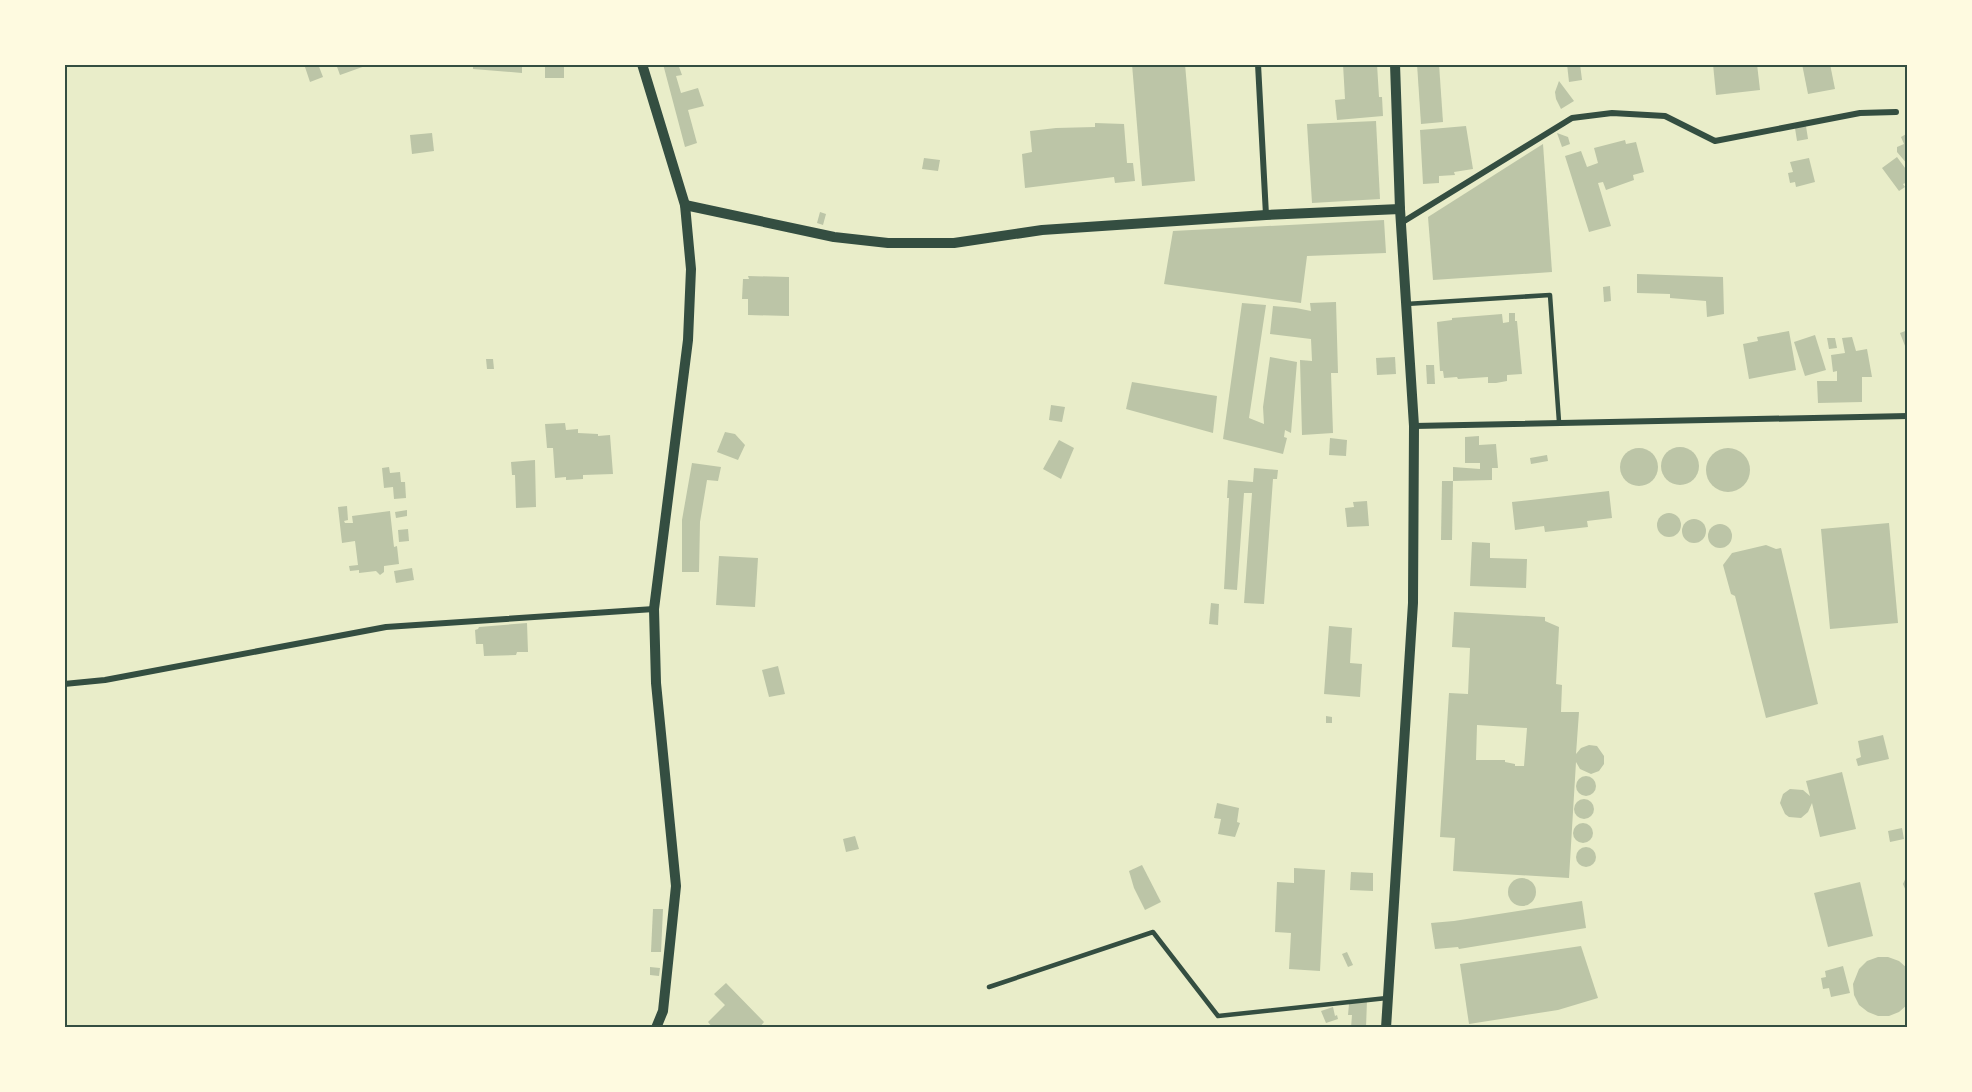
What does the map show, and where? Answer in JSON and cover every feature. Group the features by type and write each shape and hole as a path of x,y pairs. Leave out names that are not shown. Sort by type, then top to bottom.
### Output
{"street":[{"path":"642,64 685,204 691,269 688,340 654,609 656,683 676,886 663,1011 656,1028"},
{"path":"1258,64 1266,215"},
{"path":"1386,1028 1413,603 1414,426 1400,209 1395,64"},
{"path":"1401,223 1572,118 1612,113 1665,116 1715,141 1860,113 1896,112"},
{"path":"685,204 834,237 888,243 954,243 1042,230 1266,215 1400,209"},
{"path":"1414,426 1908,416"},
{"path":"64,684 105,680 386,627 654,609"}],"lane":[{"path":"1406,304 1550,295 1559,422"},
{"path":"989,987 1152,932 1218,1016 1387,998"}],"building":[{"path":"304,64 318,64 323,77 310,82"},
{"path":"336,64 368,64 368,65 340,75"},
{"path":"473,64 522,64 522,73 473,69"},
{"path":"545,64 564,64 564,78 545,78"},
{"path":"663,64 678,64 682,75 676,76 681,93 698,88 704,106 688,110 697,143 685,147"},
{"path":"1132,64 1185,64 1195,181 1142,186"},
{"path":"1343,64 1377,64 1383,116 1337,120 1335,100 1345,99"},
{"path":"1417,64 1439,64 1443,122 1421,124"},
{"path":"1567,64 1580,64 1582,80 1569,82"},
{"path":"1713,64 1757,64 1760,90 1716,95"},
{"path":"1802,64 1830,64 1835,89 1808,94"},
{"path":"1559,81 1574,101 1561,109 1555,92"},
{"path":"1376,121 1380,199 1312,203 1307,124"},
{"path":"1095,123 1124,124 1127,163 1133,163 1135,181 1115,183 1114,177 1025,188 1022,154 1032,152 1030,131 1095,127"},
{"path":"1466,126 1473,169 1454,172 1455,175 1439,176 1439,183 1423,184 1420,130"},
{"path":"1806,126 1808,139 1797,141 1795,128"},
{"path":"432,133 434,151 412,154 410,135"},
{"path":"1557,133 1568,137 1570,144 1562,147"},
{"path":"1908,133 1908,165 1897,152 1897,147 1904,144 1901,137"},
{"path":"1625,140 1626,144 1636,142 1644,172 1633,175 1634,180 1606,190 1603,182 1598,183 1611,226 1589,232 1565,156 1581,151 1587,167 1598,163 1594,148"},
{"path":"1543,144 1552,272 1433,280 1428,217"},
{"path":"1897,157 1908,172 1908,182 1903,184 1905,187 1899,191 1882,168"},
{"path":"924,158 940,160 938,171 922,169"},
{"path":"1809,158 1815,182 1796,187 1795,182 1790,183 1788,173 1793,172 1790,162"},
{"path":"820,212 826,214 823,225 817,223"},
{"path":"1384,220 1386,253 1307,256 1301,303 1164,284 1173,231"},
{"path":"1637,274 1723,277 1724,314 1707,317 1706,301 1670,298 1670,294 1637,293"},
{"path":"748,276 789,277 789,316 748,315 748,299 742,299 743,279 749,279"},
{"path":"1610,286 1611,301 1604,302 1603,287"},
{"path":"1336,302 1338,373 1331,373 1333,433 1302,435 1300,360 1312,361 1311,339 1270,334 1273,306 1311,311 1310,303"},
{"path":"1242,303 1266,305 1249,418 1264,424 1263,407 1270,357 1297,362 1291,433 1285,430 1284,437 1287,438 1283,454 1223,439"},
{"path":"1509,313 1515,313 1515,321 1517,321 1522,374 1507,375 1507,381 1496,383 1488,383 1488,377 1444,378 1443,371 1440,371 1437,322 1452,320 1452,318 1502,314 1503,323 1509,322"},
{"path":"1908,330 1908,351 1907,351 1900,333"},
{"path":"1789,331 1796,370 1749,379 1743,344 1758,341 1757,337"},
{"path":"1815,335 1826,370 1805,376 1794,342"},
{"path":"1852,337 1856,351 1867,349 1872,377 1862,377 1862,402 1818,403 1817,381 1837,381 1837,371 1833,372 1831,355 1845,353 1842,338"},
{"path":"1827,338 1835,338 1837,348 1829,349"},
{"path":"1395,357 1396,374 1377,375 1376,358"},
{"path":"486,359 493,359 494,369 487,369"},
{"path":"1426,365 1434,365 1435,384 1427,384"},
{"path":"1132,382 1217,396 1213,433 1126,409"},
{"path":"1051,405 1065,407 1062,422 1049,420"},
{"path":"565,423 566,430 578,429 578,433 598,434 598,436 610,435 613,474 583,475 583,479 555,478 553,448 547,448 545,424"},
{"path":"725,432 735,434 745,445 738,460 717,452"},
{"path":"1479,436 1479,445 1496,444 1498,468 1492,468 1492,480 1453,481 1453,467 1480,469 1480,463 1465,463 1465,437"},
{"path":"1330,438 1347,440 1346,456 1329,455"},
{"path":"1059,440 1074,448 1061,479 1043,469"},
{"path":"1680,447 1693,453 1699,466 1693,479 1680,485 1667,479 1661,466 1667,453"},
{"path":"1639,448 1652,454 1658,467 1652,480 1639,486 1626,480 1620,467 1626,454"},
{"path":"1728,448 1743,455 1750,470 1743,485 1728,492 1713,485 1706,470 1713,455"},
{"path":"1547,455 1548,461 1531,464 1530,458"},
{"path":"535,460 536,507 516,508 515,475 512,475 511,462"},
{"path":"692,463 721,467 718,481 707,480 700,522 699,572 682,572 682,520"},
{"path":"389,467 390,473 400,472 401,482 405,482 406,498 394,499 393,487 384,488 382,468"},
{"path":"1254,468 1278,470 1277,479 1273,479 1264,604 1244,603 1252,493 1244,493 1237,590 1224,589 1228,480 1253,482"},
{"path":"1442,481 1453,481 1452,540 1441,540"},
{"path":"1609,491 1612,518 1587,521 1588,527 1545,532 1544,526 1515,530 1512,502"},
{"path":"1367,501 1369,526 1347,527 1345,508 1354,507 1353,502"},
{"path":"347,506 348,520 344,521 345,523 353,523 352,516 390,511 394,547 397,546 399,564 384,566 384,572 380,575 376,571 359,573 359,570 350,571 349,566 358,565 355,541 342,543 338,507"},
{"path":"407,510 407,516 396,518 395,512"},
{"path":"1669,513 1677,517 1681,525 1677,533 1669,537 1661,533 1657,525 1661,517"},
{"path":"1694,519 1702,523 1706,531 1702,539 1694,543 1686,539 1682,531 1686,523"},
{"path":"1889,523 1898,623 1830,629 1821,529"},
{"path":"1720,524 1728,528 1732,536 1728,544 1720,548 1712,544 1708,536 1712,528"},
{"path":"408,529 409,541 399,542 398,530"},
{"path":"1472,542 1490,543 1490,558 1527,559 1526,588 1470,586"},
{"path":"1766,545 1776,549 1781,548 1818,704 1766,718 1735,596 1731,594 1723,565 1732,553"},
{"path":"719,556 758,558 755,607 716,605"},
{"path":"412,568 414,580 396,583 394,571"},
{"path":"1211,603 1219,604 1218,625 1209,624"},
{"path":"1454,612 1545,617 1545,621 1559,627 1556,684 1562,685 1561,712 1579,712 1576,754 1581,748 1589,745 1597,746 1604,756 1604,764 1599,771 1591,774 1580,769 1576,762 1569,878 1453,871 1455,838 1440,837 1449,693 1468,694 1470,648 1452,647","holes":["1477,725 1527,728 1524,766 1515,766 1505,760 1476,760"]},
{"path":"527,623 528,652 517,652 516,655 484,656 483,644 476,644 475,630 479,627"},
{"path":"1329,626 1352,628 1350,663 1362,664 1360,697 1324,694"},
{"path":"778,666 785,694 769,697 762,670"},
{"path":"1326,716 1332,717 1332,723 1326,723"},
{"path":"1883,735 1889,759 1858,766 1856,759 1861,757 1858,741"},
{"path":"1842,772 1856,829 1820,837 1812,803 1808,812 1801,818 1789,817 1785,814 1780,803 1783,794 1790,789 1803,790 1810,796 1806,781"},
{"path":"1586,776 1593,779 1596,786 1593,793 1586,796 1579,793 1576,786 1579,779"},
{"path":"1584,799 1591,802 1594,809 1591,816 1584,819 1577,816 1574,809 1577,802"},
{"path":"1217,803 1239,808 1237,822 1240,823 1235,837 1218,834 1221,819 1214,818"},
{"path":"1583,823 1590,826 1593,833 1590,840 1583,843 1576,840 1573,833 1576,826"},
{"path":"1902,828 1904,839 1890,842 1888,831"},
{"path":"855,836 859,849 846,852 843,839"},
{"path":"1586,847 1593,850 1596,857 1593,864 1586,867 1579,864 1576,857 1579,850"},
{"path":"1142,865 1161,902 1145,910 1134,888 1129,871"},
{"path":"1294,868 1325,870 1320,971 1289,969 1291,933 1275,932 1277,882 1294,883"},
{"path":"1351,872 1373,873 1373,891 1350,890"},
{"path":"1908,873 1908,896 1903,884"},
{"path":"1522,878 1532,882 1536,892 1532,902 1522,906 1512,902 1508,892 1512,882"},
{"path":"1860,882 1873,936 1828,947 1814,893"},
{"path":"1582,901 1586,928 1459,949 1458,947 1435,949 1431,923"},
{"path":"653,909 663,909 661,952 651,952"},
{"path":"1581,946 1598,998 1558,1010 1469,1024 1460,964"},
{"path":"1347,952 1353,965 1348,967 1342,954"},
{"path":"1878,957 1888,957 1899,961 1908,969 1908,1004 1899,1012 1889,1016 1878,1016 1868,1012 1859,1005 1854,995 1853,984 1859,969 1867,961"},
{"path":"1843,966 1850,993 1831,997 1829,988 1823,989 1821,978 1826,977 1825,971"},
{"path":"650,967 660,968 659,976 650,975"},
{"path":"726,983 764,1022 759,1028 713,1028 708,1022 725,1005 714,994"},
{"path":"1367,1000 1366,1028 1351,1028 1352,1015 1348,1015 1349,1004"},
{"path":"1333,1007 1338,1019 1326,1023 1321,1011"}]}
